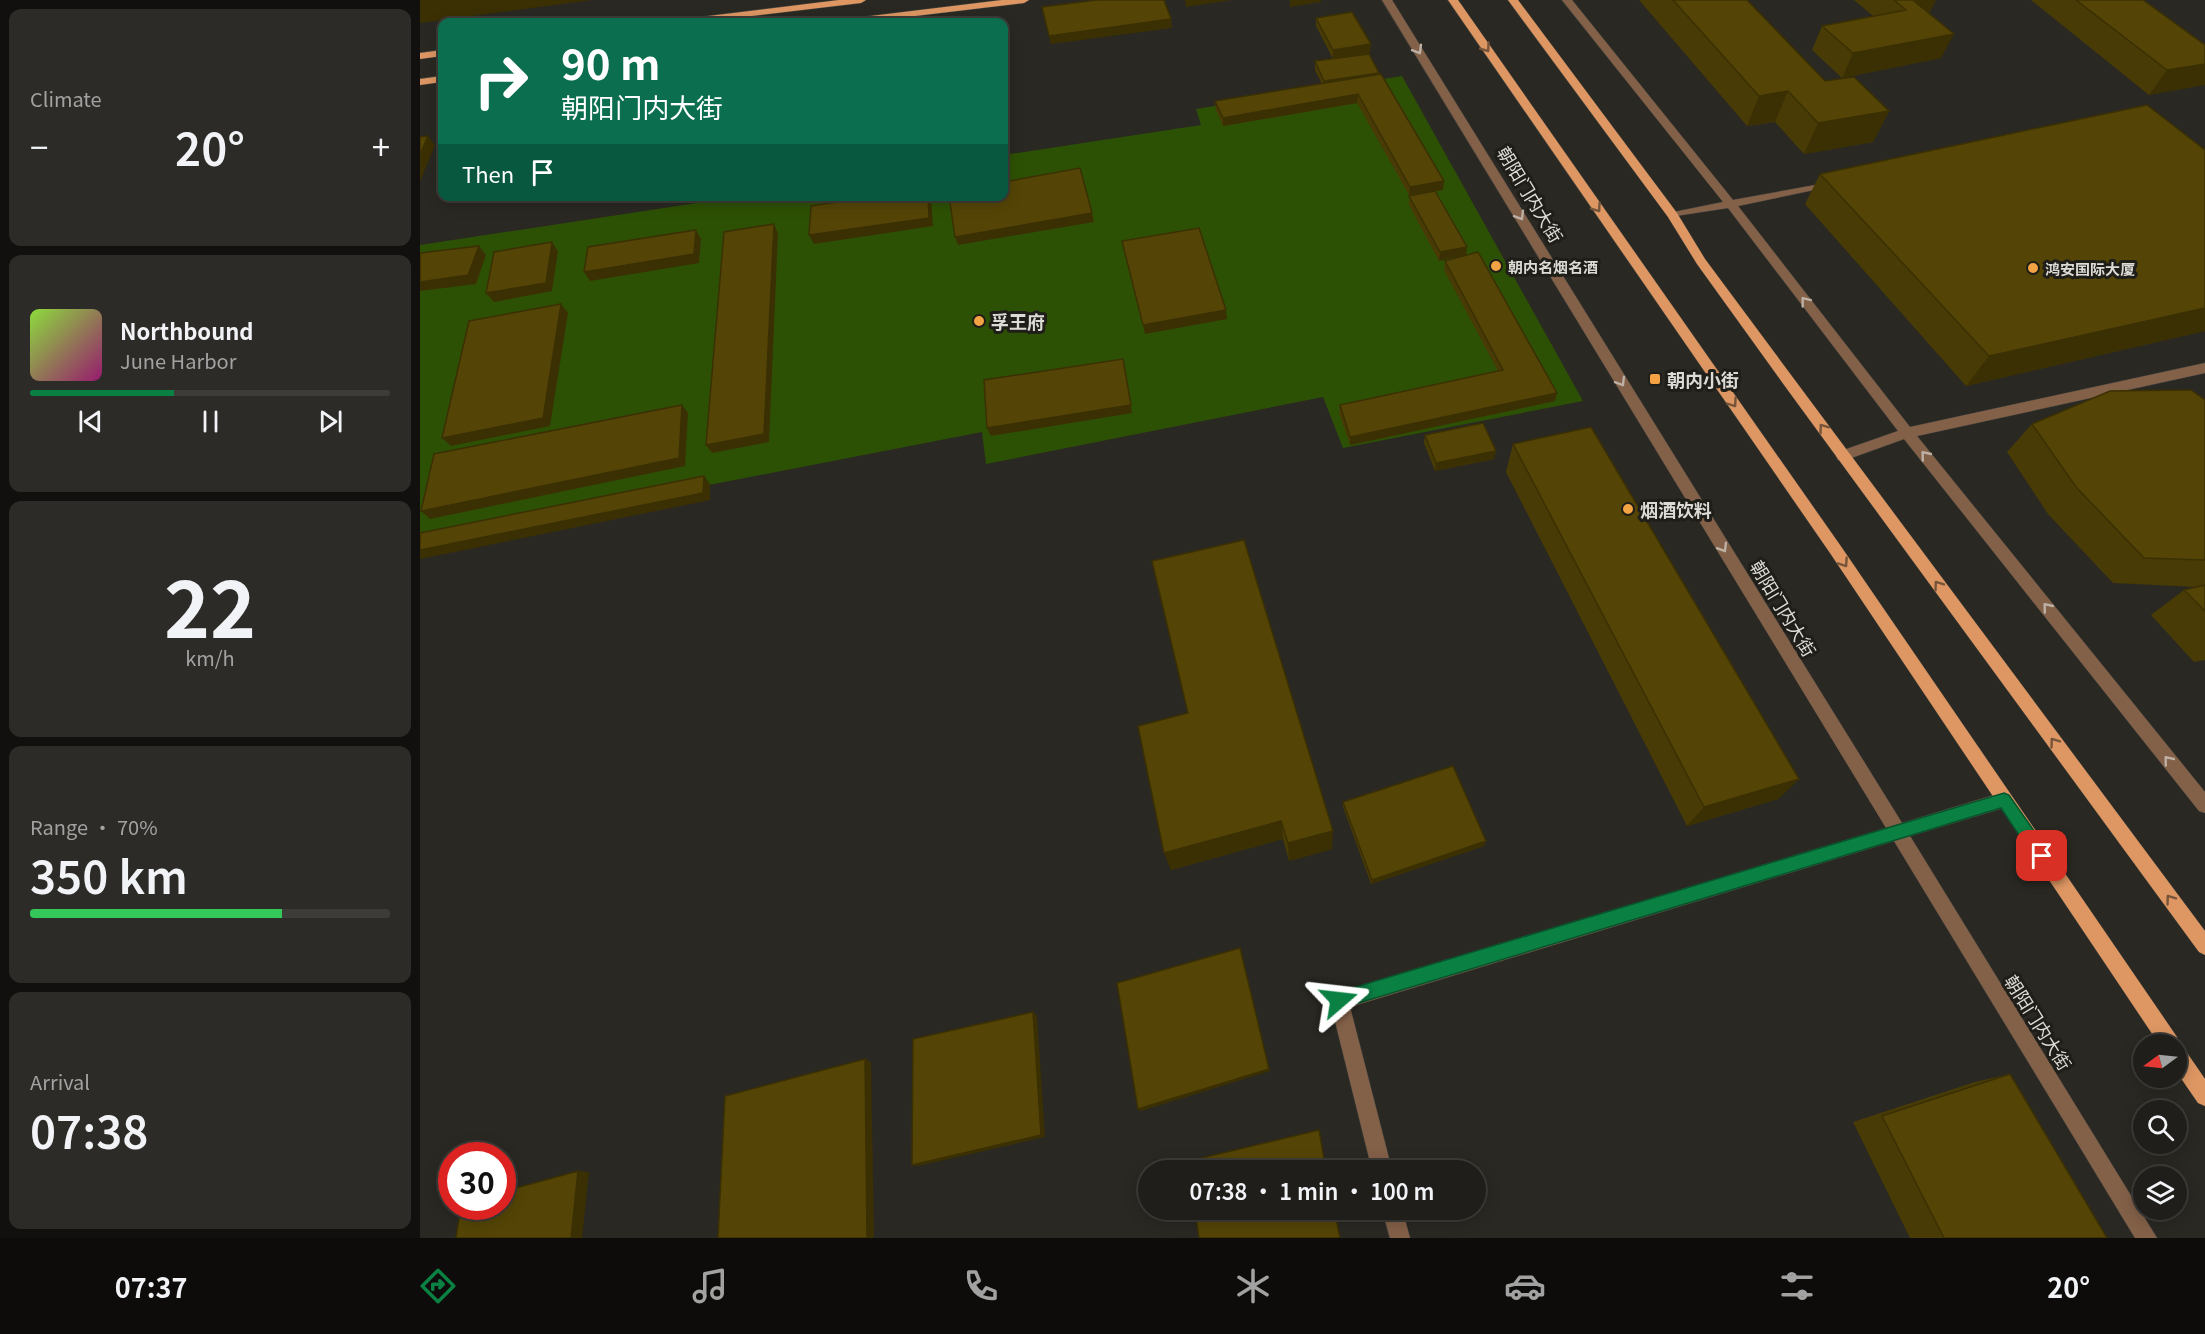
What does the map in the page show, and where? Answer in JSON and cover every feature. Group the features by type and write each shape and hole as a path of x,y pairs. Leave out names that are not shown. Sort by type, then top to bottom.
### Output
{"main road":[{"path":"716,18 861,0"},
{"path":"878,18 1024,0"},
{"path":"1453,0 1836,549 2163,1034"},
{"path":"1514,0 1673,215 1701,261 1843,456 2205,946"},
{"path":"420,57 438,54"},
{"path":"420,82 438,80"},
{"path":"2187,1070 2205,1096"}],"street":[{"name":"朝阳门内大街","path":"1387,0 2147,1238"},
{"path":"1567,0 1730,203 1907,434 2205,805"},
{"path":"1673,215 1845,181"},
{"path":"1843,456 1907,434 2205,368"},
{"path":"1379,1160 1339,1000 2004,800"},
{"path":"1395,1220 1400,1238"}],"green space":[{"name":"孚王府","path":"1402,76 1583,401 1343,448 1323,397 986,464 982,432 420,541 420,245 710,201 1008,201 1008,154 1201,125 1196,109"}],"building":[{"path":"1097,0 1164,0 1171,19 1049,36 1042,7"},
{"path":"1673,0 1747,0 1825,81 1854,77 1889,111 1818,123 1788,91 1759,96"},
{"path":"1894,0 1920,0 1914,1 1954,34 1853,53 1822,26 1906,10"},
{"path":"2076,0 2143,0 2205,45 2205,64 2167,70"},
{"path":"1352,12 1371,44 1333,50 1316,18"},
{"path":"1369,54 1379,73 1324,81 1315,61"},
{"path":"1381,74 1444,181 1410,187 1358,94 1223,118 1215,101"},
{"name":"鸿安国际大厦","path":"2147,105 2205,150 2205,308 1989,356 1820,174"},
{"path":"428,136 420,155 420,137"},
{"path":"1080,168 1092,213 955,237 950,201 1008,201 1008,181"},
{"path":"1435,191 1467,247 1440,252 1409,196"},
{"path":"844,201 928,201 929,218 809,235 811,206"},
{"path":"774,224 764,434 706,445 724,232"},
{"path":"1199,228 1226,310 1143,325 1122,241"},
{"path":"696,230 694,254 584,272 588,247"},
{"path":"552,242 546,283 486,293 494,252"},
{"path":"479,246 468,275 420,282 420,253"},
{"path":"1478,252 1557,393 1350,437 1340,405 1503,370 1445,261"},
{"path":"561,304 543,418 442,438 469,321"},
{"path":"1123,359 1131,405 987,428 984,380"},
{"path":"2191,390 2205,400 2205,560 2144,558 2076,487 2032,424 2110,391"},
{"path":"682,405 679,458 421,511 434,454"},
{"path":"1483,423 1496,451 1436,463 1425,435"},
{"path":"1591,427 1799,779 1704,807 1513,444"},
{"path":"704,476 703,493 420,550 420,533"},
{"path":"1244,540 1333,831 1288,843 1281,821 1164,853 1138,726 1188,713 1152,561"},
{"path":"2205,585 2205,611 2184,590"},
{"path":"1453,766 1486,841 1372,880 1343,802"},
{"path":"1240,948 1269,1069 1138,1109 1117,983"},
{"path":"1033,1012 1041,1135 912,1165 913,1039"},
{"path":"865,1059 867,1238 718,1238 725,1096"},
{"path":"2010,1074 2107,1238 1944,1238 1882,1116"},
{"path":"1319,1130 1324,1160 1193,1160"},
{"path":"578,1171 571,1238 456,1238 459,1220 516,1220 516,1188"},
{"path":"1197,1220 1336,1220 1340,1238 1199,1238"}],"place":[{"name":"朝内名烟名酒","path":"1496,266"},
{"name":"鸿安国际大厦","path":"2033,268"},
{"name":"孚王府","path":"979,321"},
{"name":"朝内小街","path":"1655,379"},
{"name":"烟酒饮料","path":"1628,509"}],"route":[{"path":"1339,1000 2004,800 2042,856"}]}
